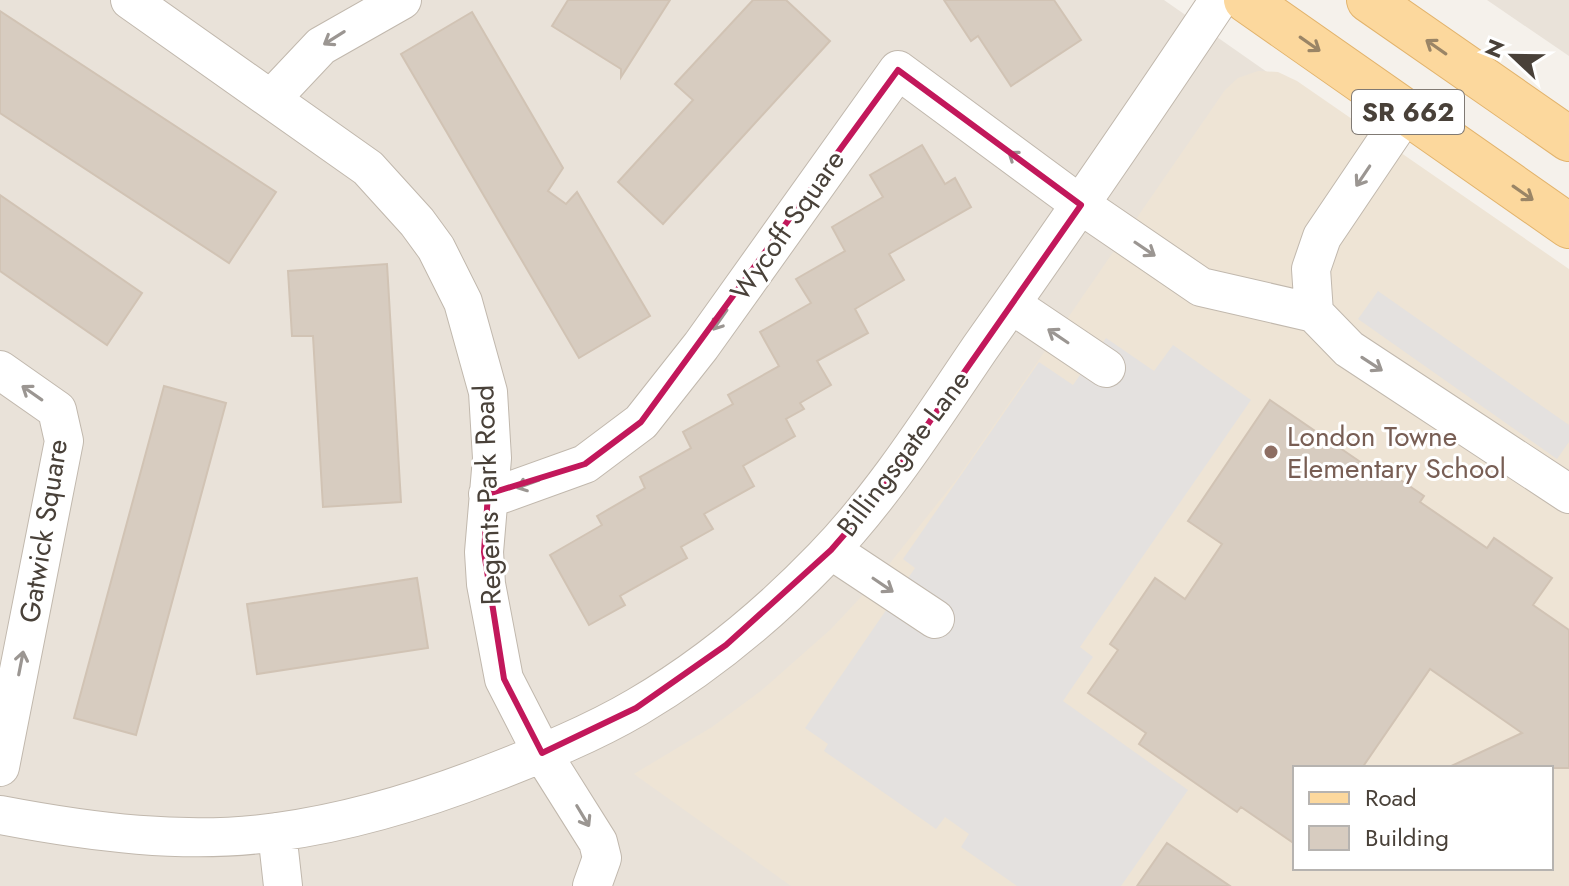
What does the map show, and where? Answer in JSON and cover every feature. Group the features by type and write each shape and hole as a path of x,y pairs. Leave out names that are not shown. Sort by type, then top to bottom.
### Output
{"main road":[{"name":"SR 662","path":"1246,0 1569,226"},
{"name":"SR 662","path":"1369,0 1569,139"}],"street":[{"name":"Regents Park Road","path":"130,0 368,168 436,248 463,302 488,392 492,458 484,552 486,584 504,679 542,753 598,842 602,858 592,886"},
{"path":"272,98 321,46 402,0"},
{"name":"Billingsgate Lane","path":"0,815 140,834 210,836 277,832 427,798 591,732 664,690 777,603 831,550 877,497 1081,205 1219,0"},
{"name":"Wycoff Square","path":"488,494 499,495 585,464 641,422 701,346 898,70 1081,205"},
{"path":"1314,313 1311,269 1322,237 1407,111"},
{"path":"1081,205 1201,287 1314,313 1349,349 1569,494"},
{"path":"1011,304 1106,368"},
{"name":"Gatwick Square","path":"0,370 57,410 64,441 0,767"},
{"path":"831,550 935,619"},
{"path":"277,832 283,886"}],"highlighted area":[{"path":"898,70 1081,205 877,497 831,550 726,645 636,708 542,753 504,679 484,552 488,494 585,464 641,422"}],"shaded area":[{"path":"0,0 1164,0 1569,283 1569,886 0,886"},
{"path":"1487,0 1569,0 1569,56"},
{"name":"London Towne Elementary School","path":"1258,71 1278,72 1297,81 1569,269 1569,886 791,886 634,774 712,727 762,690 831,629 875,582 956,480 1225,90 1238,78"},
{"path":"1378,291 1569,425 1569,442 1557,459 1358,319"},
{"path":"1106,338 1154,371 1173,345 1251,400 1080,647 1093,657 1063,701 1188,790 1121,886 1017,886 961,847 969,834 945,817 936,829 824,751 828,744 805,728 915,568 903,559 1039,362 1073,385"}],"building":[{"path":"568,0 670,0 621,77 621,69 552,26"},
{"path":"753,0 786,0 830,41 663,224 618,182 693,100 675,84"},
{"path":"944,0 1054,0 1081,40 1011,86 978,36 971,41"},
{"path":"0,11 276,192 229,263 0,113"},
{"path":"472,12 563,168 548,191 566,204 577,192 650,316 579,358 401,54"},
{"path":"922,145 945,184 955,178 971,207 889,254 904,280 855,309 868,333 817,361 831,385 800,403 804,409 786,419 795,436 743,466 754,486 704,514 713,529 681,547 687,558 620,596 625,605 589,625 550,555 602,525 597,516 645,488 640,477 691,448 683,432 733,404 728,395 779,366 760,332 811,303 796,279 845,251 832,227 883,197 870,175"},
{"path":"0,195 142,293 107,345 0,271"},
{"path":"387,264 401,502 323,507 313,336 292,336 288,271"},
{"path":"164,386 226,403 136,735 74,718"},
{"path":"1270,400 1375,472 1380,466 1424,496 1420,502 1487,548 1494,538 1552,578 1533,605 1569,630 1569,768 1451,766 1522,733 1430,669 1363,766 1293,766 1293,843 1241,807 1237,812 1139,744 1146,733 1088,693 1118,650 1110,644 1155,578 1185,599 1222,544 1188,521"},
{"path":"417,578 428,648 257,674 247,604"},
{"path":"1167,843 1230,886 1137,886"}],"place":[{"name":"London Towne Elementary School","path":"1271,452"}]}
